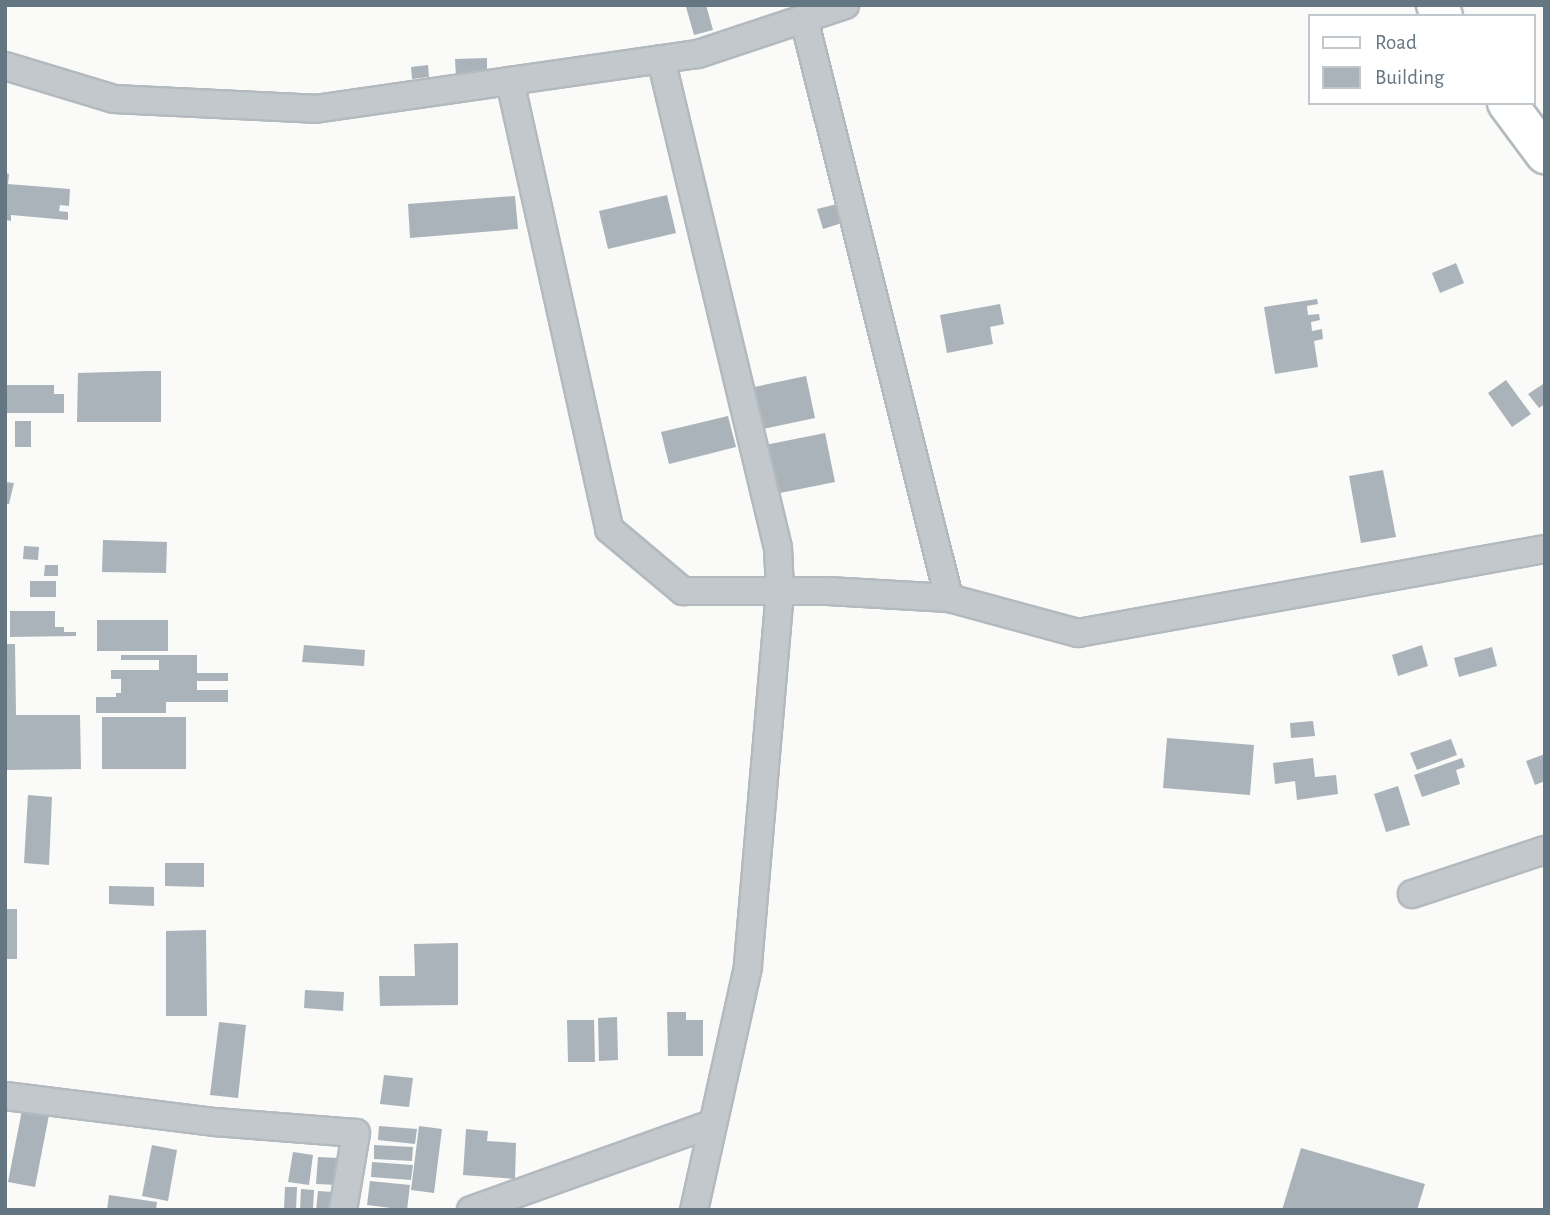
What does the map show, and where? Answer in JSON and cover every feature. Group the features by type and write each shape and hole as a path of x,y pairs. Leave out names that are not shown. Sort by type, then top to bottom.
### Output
{"main road":[{"path":"1508,105 1545,154"}],"street":[{"path":"5,66 114,99 315,109 698,54 845,5"},
{"path":"804,19 949,598"},
{"path":"661,60 778,548 780,591 748,967 694,1210"},
{"path":"510,81 609,530 683,591 780,591 949,598 1078,633 1545,549"},
{"path":"1412,894 1545,850"},
{"path":"5,1096 215,1122 356,1133 343,1210"},
{"path":"471,1210 711,1124"}],"building":[{"path":"706,5 713,30 694,35 686,7"},
{"path":"487,58 487,75 456,77 455,59"},
{"path":"428,65 429,77 412,79 411,67"},
{"path":"5,173 9,174 8,184 70,189 69,206 60,205 59,211 68,212 68,220 11,215 11,221 5,220"},
{"path":"667,195 676,233 608,249 599,211"},
{"path":"515,196 518,229 410,238 408,204"},
{"path":"837,204 842,223 823,229 817,209"},
{"path":"1456,263 1464,283 1440,293 1432,273"},
{"path":"1317,299 1318,304 1307,306 1308,315 1319,314 1320,320 1311,322 1312,331 1322,329 1323,339 1314,341 1318,367 1275,374 1264,307"},
{"path":"1000,304 1004,324 990,327 993,344 947,353 940,315"},
{"path":"161,371 161,422 77,422 78,373"},
{"path":"806,376 815,418 763,429 754,387"},
{"path":"1506,380 1531,414 1512,427 1488,393"},
{"path":"1543,384 1545,404 1539,408 1528,394"},
{"path":"5,385 54,385 54,394 64,394 64,413 5,413"},
{"path":"728,416 736,447 669,464 661,432"},
{"path":"15,421 31,421 31,447 15,447"},
{"path":"825,433 835,482 775,494 765,445"},
{"path":"1383,470 1396,537 1361,543 1349,476"},
{"path":"5,482 14,483 9,504 5,504"},
{"path":"103,540 167,542 166,573 102,572"},
{"path":"24,546 39,547 38,560 23,559"},
{"path":"45,565 58,565 58,576 44,576"},
{"path":"30,581 56,581 56,597 30,597"},
{"path":"10,611 55,611 55,627 64,627 64,632 76,632 76,636 10,637"},
{"path":"97,620 168,620 168,651 97,651"},
{"path":"5,644 15,644 16,715 80,715 81,769 5,770"},
{"path":"304,645 365,650 364,666 302,662"},
{"path":"1422,645 1428,666 1398,676 1392,655"},
{"path":"1492,647 1497,666 1459,677 1454,658"},
{"path":"121,655 197,655 197,673 228,673 228,681 197,681 197,690 228,690 228,702 166,702 166,713 96,713 96,697 116,697 116,693 121,693 121,679 111,679 111,670 159,670 159,660 121,660"},
{"path":"102,717 186,717 186,769 102,769"},
{"path":"1313,721 1315,736 1291,738 1290,723"},
{"path":"1167,738 1254,745 1250,795 1163,788"},
{"path":"1451,739 1457,755 1417,770 1410,753"},
{"path":"1545,754 1545,781 1535,785 1526,761"},
{"path":"1313,758 1315,777 1336,775 1338,794 1297,800 1295,781 1275,784 1273,763"},
{"path":"1462,758 1465,767 1456,770 1460,784 1422,797 1414,775"},
{"path":"1398,786 1410,825 1386,832 1374,794"},
{"path":"28,795 52,797 49,865 24,863"},
{"path":"165,863 204,863 204,887 165,886"},
{"path":"109,886 154,887 154,906 109,904"},
{"path":"5,909 17,909 17,959 5,959"},
{"path":"206,930 207,1016 166,1016 166,931"},
{"path":"458,943 458,1005 380,1006 379,976 415,976 414,944"},
{"path":"305,990 344,992 343,1011 304,1008"},
{"path":"667,1012 686,1012 686,1020 703,1020 703,1056 668,1056"},
{"path":"617,1017 618,1060 599,1061 598,1018"},
{"path":"567,1020 594,1020 595,1062 568,1062"},
{"path":"219,1022 246,1025 238,1098 210,1095"},
{"path":"384,1075 413,1078 409,1107 380,1104"},
{"path":"22,1110 49,1115 35,1187 8,1182"},
{"path":"379,1126 417,1129 415,1144 378,1140"},
{"path":"419,1126 442,1129 434,1193 411,1190"},
{"path":"466,1129 488,1131 487,1141 516,1143 515,1179 463,1175"},
{"path":"152,1145 177,1150 168,1201 142,1196"},
{"path":"374,1145 413,1147 412,1161 374,1159"},
{"path":"1301,1148 1425,1184 1417,1210 1282,1210"},
{"path":"293,1152 313,1155 309,1185 288,1182"},
{"path":"318,1157 339,1158 338,1185 316,1184"},
{"path":"372,1162 413,1165 411,1180 371,1177"},
{"path":"370,1181 410,1185 407,1210 367,1205"},
{"path":"285,1187 297,1187 296,1210 284,1210"},
{"path":"301,1189 314,1190 313,1210 300,1210"},
{"path":"318,1191 333,1192 331,1210 316,1210"},
{"path":"109,1195 157,1202 156,1210 107,1210"}]}
